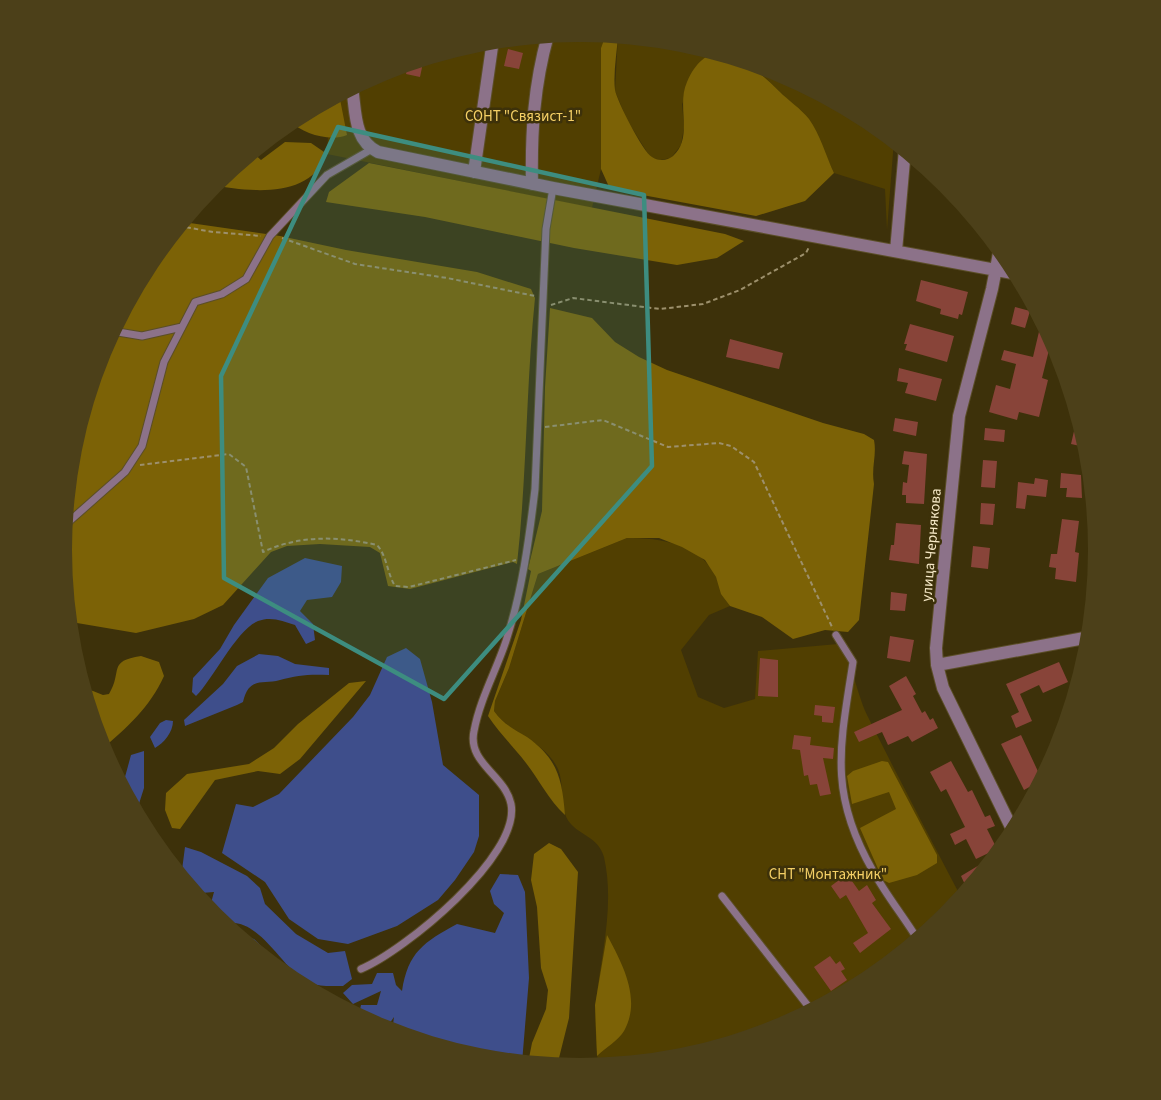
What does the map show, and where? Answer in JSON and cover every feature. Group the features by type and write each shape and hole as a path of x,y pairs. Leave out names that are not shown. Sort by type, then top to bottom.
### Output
{"street":[{"path":"532,184 531,126 537,80 546,43"},
{"path":"474,172 492,50"},
{"path":"353,95 359,132 366,146 372,149 532,184 1005,272"},
{"path":"896,251 904,159"},
{"name":"улица Чернякова","path":"998,261 957,424 937,636 937,665 943,687 1009,822"},
{"path":"937,665 1081,639"}],"lane":[{"path":"74,517 123,475 142,446 164,362 195,302 222,294 246,279 270,236 327,175 372,149"},
{"path":"361,969 376,963 414,935 474,882 497,853 512,813 508,793 478,759 472,737 480,706 506,639 525,561 535,489 546,229 553,188"},
{"path":"122,333 142,336 182,327"},
{"path":"836,635 853,662 841,755 843,802 861,850 914,933"},
{"path":"722,896 807,1005"}],"path":[{"path":"188,228 213,232 278,236 355,264 379,270 447,278 544,298"},
{"path":"543,308 573,298 660,309 703,304 740,290 806,253 815,236"},
{"path":"536,429 603,420 668,447 719,443 745,453 754,462 836,635"},
{"path":"123,475 144,463 229,453 246,466 263,552 282,543 312,538 377,545 382,551 388,576 395,586 409,587 513,559 525,561"}],"highlighted area":[{"path":"338,127 644,195 652,466 444,699 224,578 221,376"}],"green space":[{"name":"СОНТ \"Связист-1\"","path":"603,43 601,48 601,169 592,208 327,154 330,108 386,81 449,59 514,46"},
{"path":"618,43 647,46 707,58 682,104 684,127 681,145 671,158 660,160 650,157 627,120 615,91"},
{"path":"764,77 835,110 893,150 887,230 885,189 834,173 809,120"},
{"name":"СНТ \"Монтажник\"","path":"627,538 665,541 690,550 700,557 716,577 730,606 709,615 681,650 698,697 724,708 755,699 758,651 838,644 851,669 867,715 957,890 940,909 890,953 863,972 805,1006 744,1031 712,1041 647,1054 597,1057 595,1010 608,912 604,857 601,849 591,839 568,821 564,809 560,774 552,759 537,745 509,726 494,711 495,701 509,668 538,574"}],"shaded area":[{"path":"603,43 617,43 615,90 637,137 652,157 660,160 668,159 679,148 684,131 684,91 697,65 706,58 763,76 806,115 816,131 834,173 805,201 756,216 610,189 601,169 601,48"},
{"path":"341,102 347,135 333,138 317,136 298,128"},
{"path":"285,142 311,143 327,154 319,169 307,179 293,185 261,190 226,187 258,158 261,160"},
{"path":"369,163 725,234 744,241 717,258 677,265 574,248 425,217 326,202 329,192"},
{"path":"192,223 280,236 346,250 477,272 531,289 535,298 517,564 513,562 410,589 388,586 380,553 370,547 320,544 287,546 271,552 223,605 194,619 136,633 78,623 72,550 77,484 90,419 111,356 125,325 158,268"},
{"path":"550,308 592,318 615,342 639,357 667,370 823,423 864,434 874,440 875,446 874,484 859,620 848,632 825,630 793,639 762,617 730,606 721,594 716,577 705,560 682,547 659,538 627,538 538,574 509,668 495,701 494,711 505,723 546,753 560,780 565,815 488,716 521,620 531,571 528,569 542,511 545,387"},
{"path":"141,656 159,662 164,676 152,698 110,742 93,691 103,695 109,694 120,664 130,658"},
{"path":"366,681 300,759 280,774 258,771 215,780 180,829 172,828 165,810 166,793 187,774 249,764 274,748 298,724 349,683"},
{"path":"882,761 888,762 937,855 937,863 917,875 889,883 883,880 860,828 896,809 889,792 852,804 847,776 853,771"},
{"path":"549,843 561,849 578,872 569,1018 559,1057 530,1055 532,1043 546,1009 548,990 541,968 537,907 531,880 534,854"},
{"path":"607,935 624,969 631,1006 629,1019 622,1034 597,1056 595,1005"}],"water":[{"path":"305,558 342,566 341,582 332,597 307,600 300,611 313,624 315,640 306,644 295,625 290,623 272,619 258,621 242,634 196,696 192,692 193,678 220,649 234,625 268,578"},
{"path":"406,648 420,659 432,702 443,765 479,795 479,836 474,852 438,900 397,926 348,944 318,939 289,919 265,882 222,853 236,804 253,807 279,794 353,717 370,695 387,657"},
{"path":"259,654 278,656 295,664 329,668 329,675 304,675 257,683 249,688 243,702 185,726 184,720 223,684 237,666"},
{"path":"166,720 173,721 170,733 155,748 150,737 160,723"},
{"path":"144,751 144,788 140,802 125,776 131,755"},
{"path":"185,847 201,852 247,876 260,888 265,904 296,934 328,953 345,951 352,979 343,986 322,986 298,972 286,963 259,935 248,927 236,923 221,909 212,899 214,892 206,893 183,866"},
{"path":"500,874 518,875 525,892 529,978 523,1055 449,1041 393,1022 394,1017 391,1021 360,1008 361,1005 377,1005 381,991 353,1004 343,993 352,985 372,984 377,973 393,973 396,985 402,991 413,957 435,937 457,924 495,933 504,913 494,904 490,891"}],"building":[{"path":"508,49 523,53 519,69 504,66"},
{"path":"422,67 420,77 406,73"},
{"path":"921,280 968,292 962,315 959,314 958,319 940,314 941,309 916,301"},
{"path":"1015,307 1028,310 1029,313 1025,328 1011,324"},
{"path":"910,324 954,336 947,362 905,350 907,344 904,344"},
{"path":"1039,332 1048,352 1042,378 1048,380 1039,417 1019,412 1017,420 989,412 996,385 1010,389 1016,364 1001,360 1004,350 1033,357"},
{"path":"730,339 783,353 779,369 726,357"},
{"path":"899,368 942,379 936,401 905,393 908,383 897,381"},
{"path":"895,418 918,422 916,436 893,431"},
{"path":"985,428 1005,430 1004,442 984,440"},
{"path":"1074,431 1078,445 1071,444"},
{"path":"904,451 927,454 924,504 906,503 906,495 902,495 903,482 907,483 909,465 902,464"},
{"path":"983,460 997,461 995,488 981,487"},
{"path":"1061,473 1081,475 1082,498 1066,497 1067,488 1060,488"},
{"path":"1035,478 1048,480 1046,497 1027,495 1025,509 1016,508 1018,482 1034,484"},
{"path":"981,503 995,504 993,525 980,524"},
{"path":"1062,519 1079,521 1075,552 1079,553 1076,582 1055,579 1056,568 1049,567 1051,554 1057,554"},
{"path":"896,523 921,525 919,564 889,560 891,545 894,545"},
{"path":"973,546 990,548 988,569 971,567"},
{"path":"891,592 907,594 905,611 890,610"},
{"path":"890,636 914,640 910,662 887,658"},
{"path":"760,658 778,660 778,697 758,696"},
{"path":"1059,662 1068,682 1043,693 1039,685 1020,694 1032,721 1016,728 1011,716 1019,712 1006,684"},
{"path":"906,676 916,694 913,696 922,713 925,711 930,720 933,718 938,728 912,742 908,736 888,745 882,732 859,742 854,732 902,710 889,686"},
{"path":"815,705 835,707 833,723 822,722 822,716 814,715"},
{"path":"794,735 811,737 810,745 834,748 833,759 823,758 831,794 820,796 817,784 810,785 808,775 804,776 800,750 792,749"},
{"path":"1021,735 1038,771 1029,787 1024,790 1001,744"},
{"path":"951,761 968,792 972,790 985,817 990,815 995,826 987,829 995,844 988,853 976,859 966,839 955,845 950,834 965,827 946,789 941,792 930,772"},
{"path":"978,866 964,883 961,876"},
{"path":"847,874 859,891 867,885 876,900 872,903 891,929 860,953 853,943 868,933 846,895 840,899 831,886"},
{"path":"830,956 836,964 840,961 845,969 841,971 847,980 831,991 814,967"}]}
